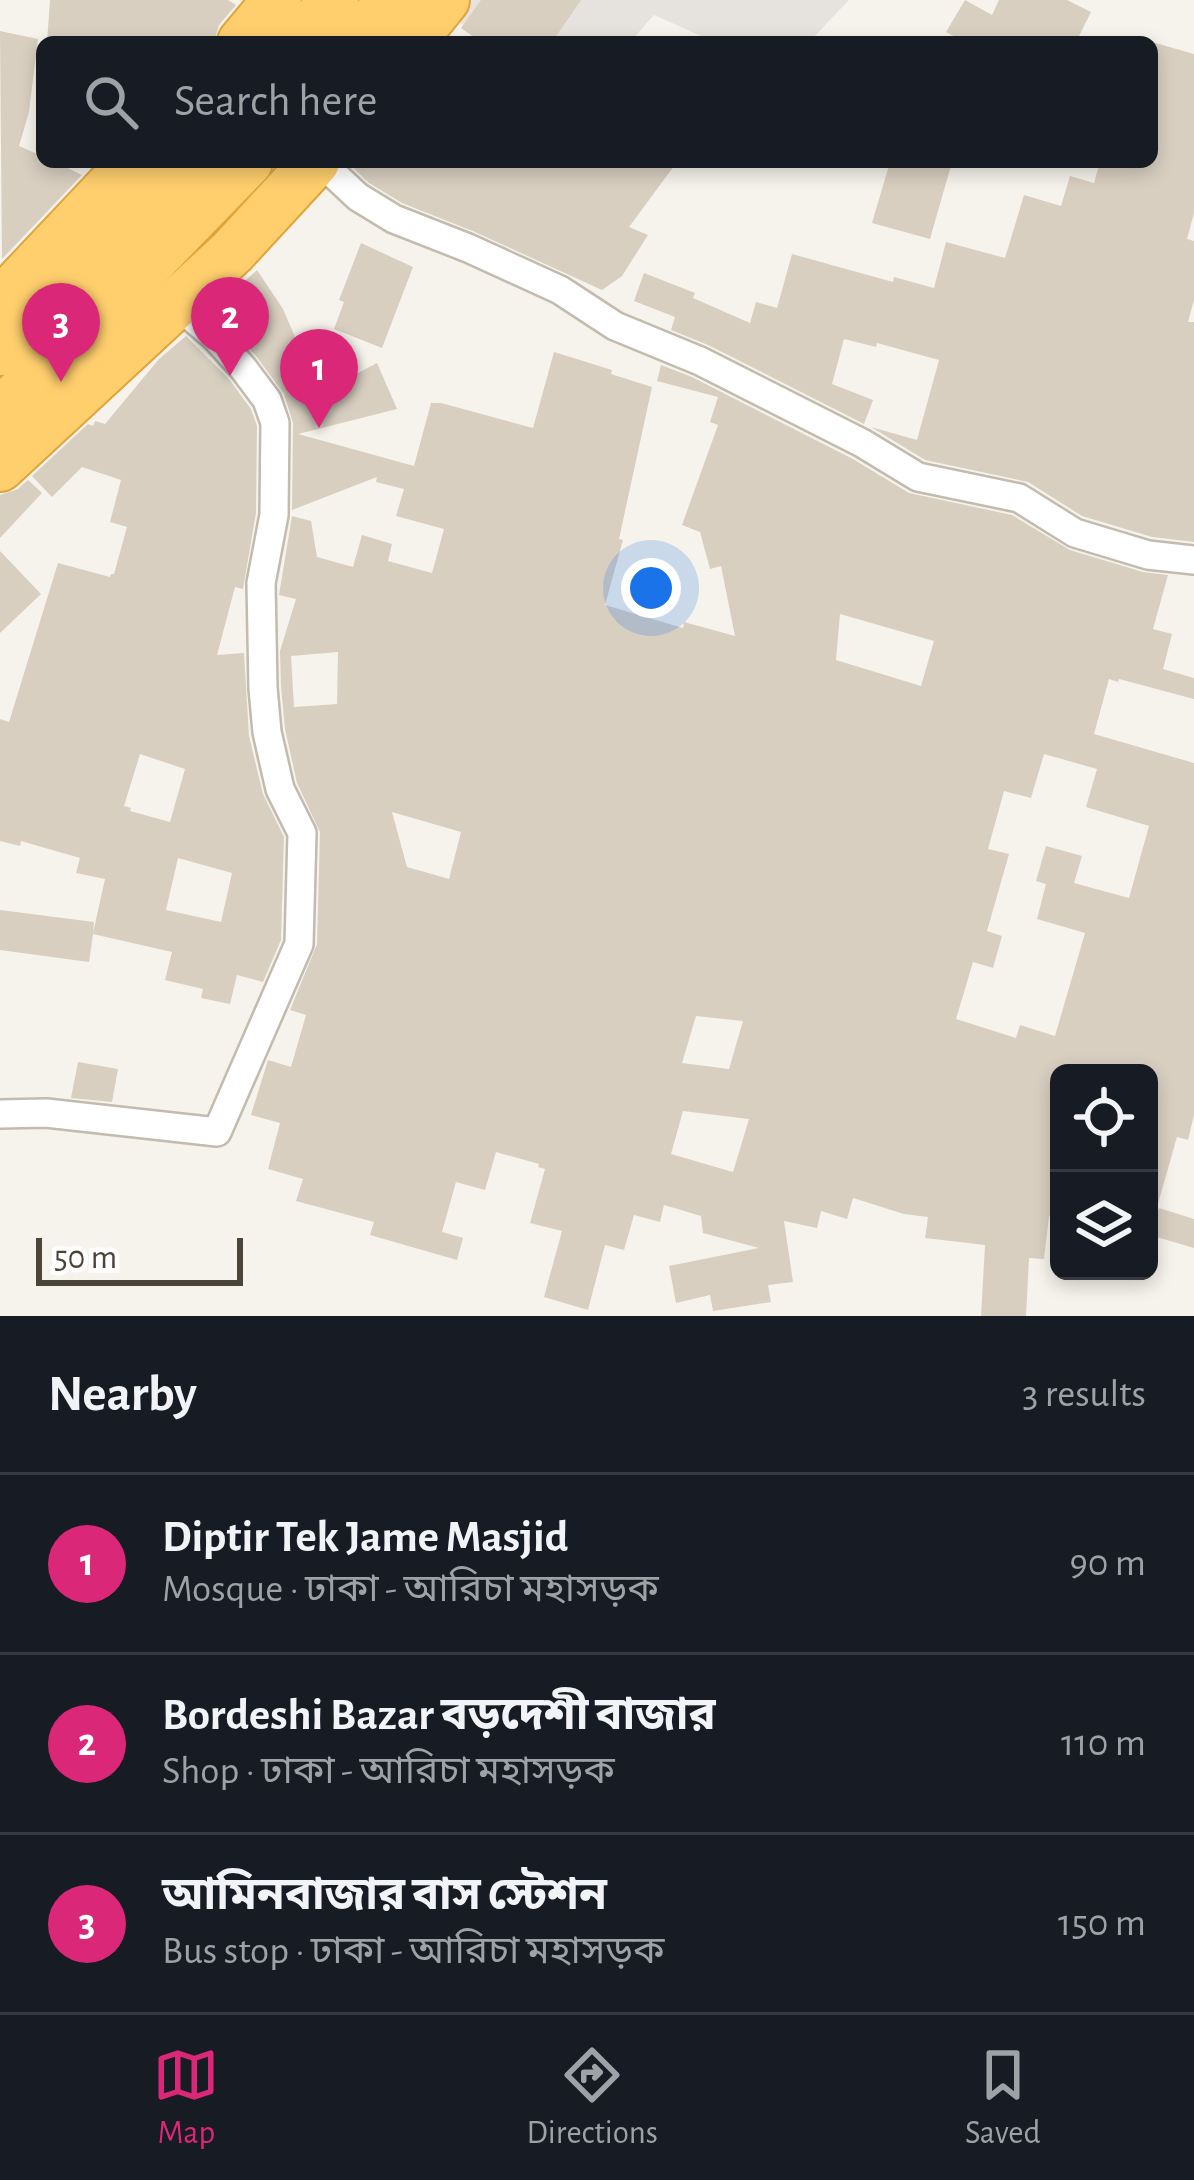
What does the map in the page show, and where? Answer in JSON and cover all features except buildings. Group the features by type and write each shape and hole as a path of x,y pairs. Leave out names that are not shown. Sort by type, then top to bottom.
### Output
{"highway":[{"path":"247,36 277,0"},
{"path":"303,36 334,0"},
{"path":"360,36 391,0"},
{"path":"416,36 445,0"},
{"path":"0,303 127,168"},
{"path":"0,351 184,168"},
{"path":"0,412 242,168"},
{"path":"0,467 320,168"}],"street":[{"path":"324,168 358,197 394,218 560,290 615,326 700,361 862,443 918,477 1019,498 1075,533 1148,555 1194,560"},
{"path":"0,1114 46,1113 217,1132 299,944 302,833 280,789 267,732 260,640 261,583 274,515 275,423 267,400 244,368 176,304"}],"shaded area":[{"path":"442,0 849,0 815,36 701,36 654,15 635,36 479,36 436,6"}],"place":[{"name":"Bordeshi Bazar বড়দেশী বাজার","path":"230,376"},
{"name":"আমিনবাজার বাস স্টেশন","path":"61,382"},
{"name":"Diptir Tek Jame Masjid","path":"319,428"}]}
